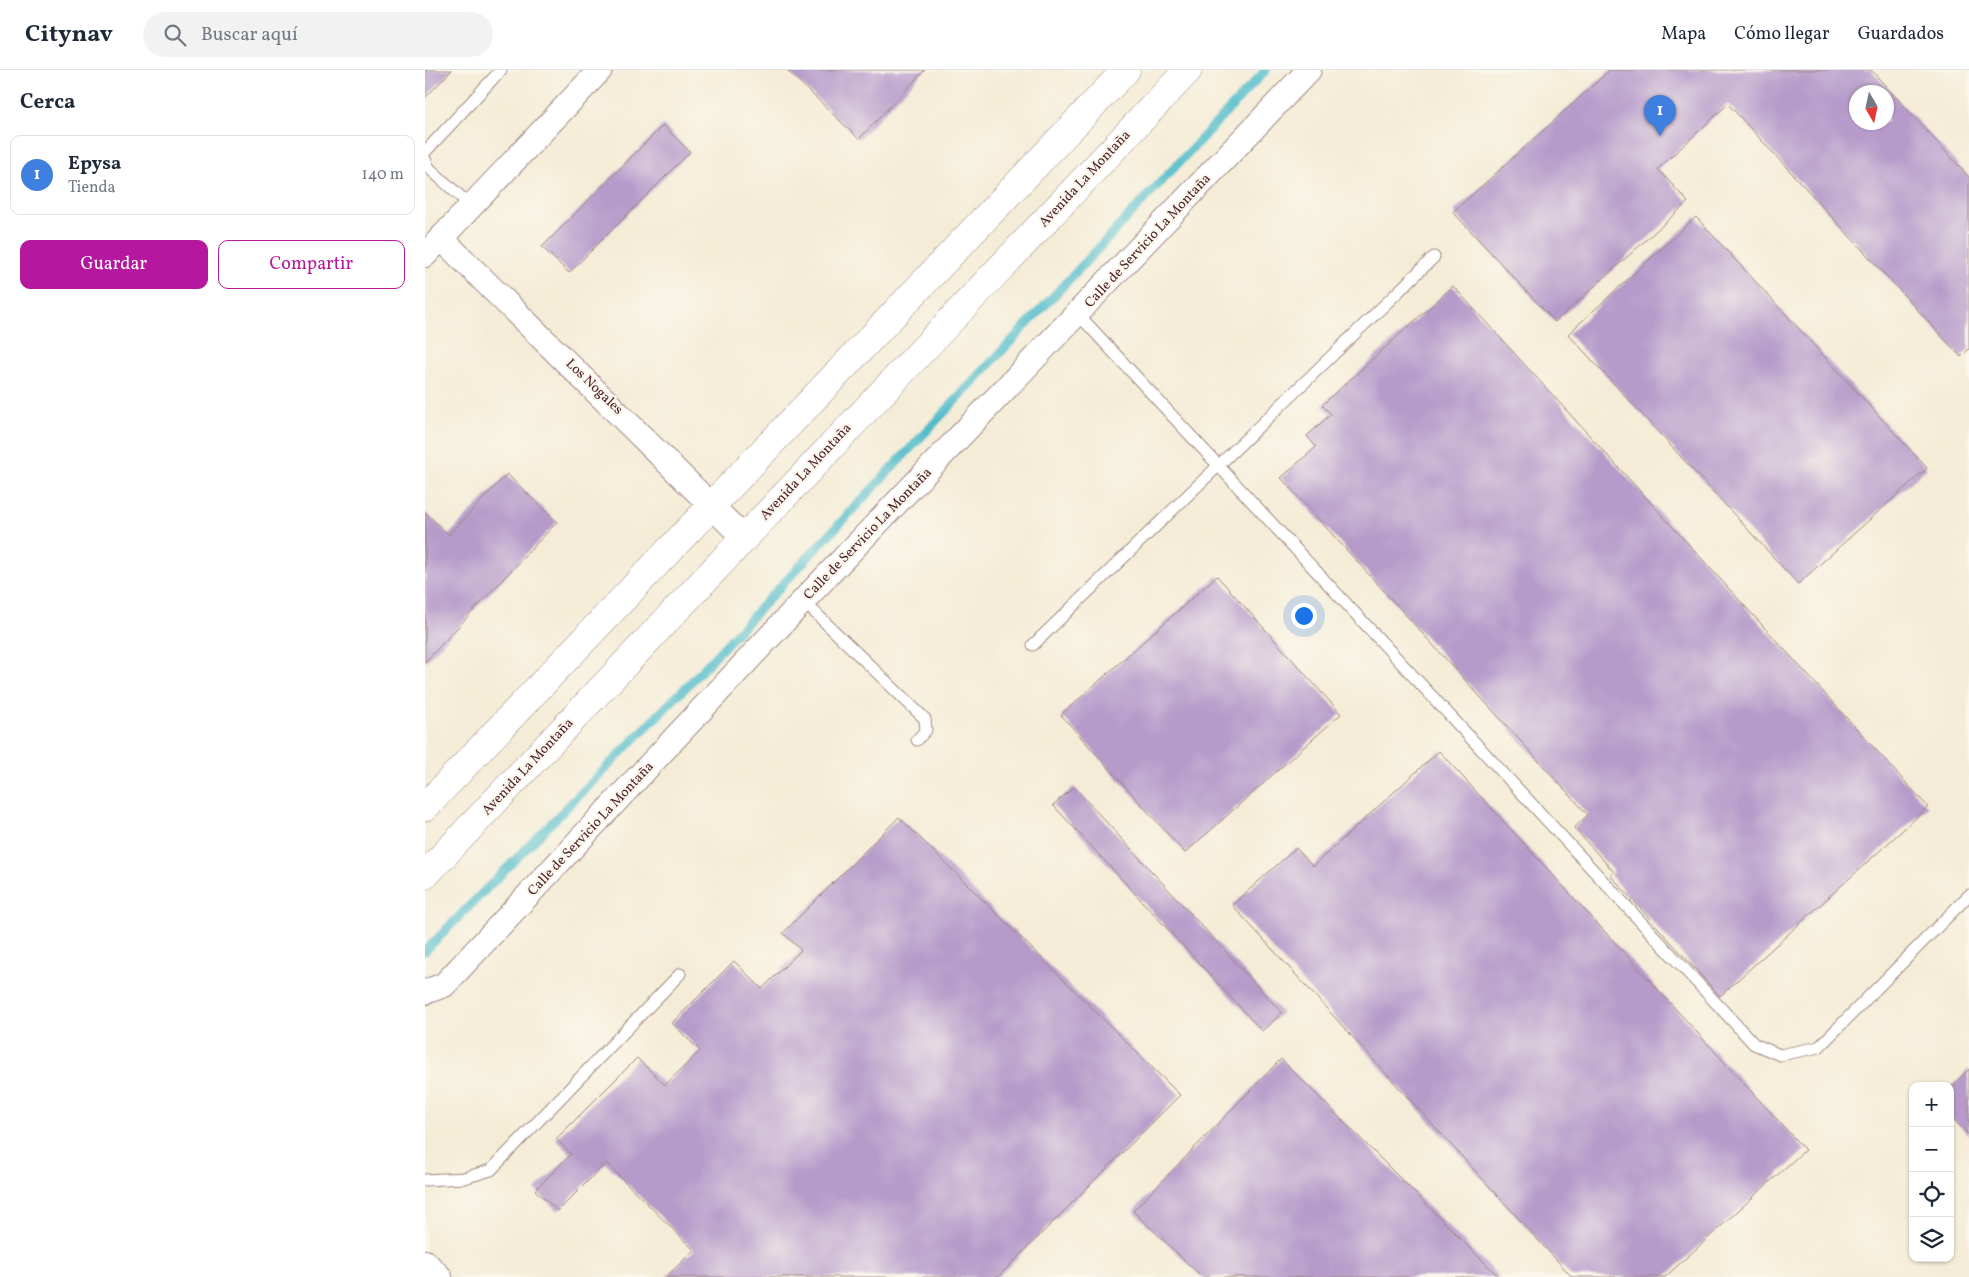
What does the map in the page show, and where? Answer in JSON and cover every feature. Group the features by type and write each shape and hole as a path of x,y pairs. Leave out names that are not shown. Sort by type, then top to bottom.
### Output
{"main road":[{"path":"425,807 1126,70"},
{"name":"Avenida La Montaña","path":"425,875 1188,70"}],"street":[{"path":"425,255 600,70"},
{"name":"Calle de Servicio La Montaña","path":"425,992 444,985 803,601 1309,70"},
{"name":"Los Nogales","path":"441,238 745,538"},
{"path":"425,1262 440,1277"}],"lane":[{"path":"425,152 501,70"},
{"path":"425,159 429,168 471,207"},
{"path":"1033,644 1434,257"},
{"path":"1078,314 1754,1044 1780,1055 1819,1048 1969,895"},
{"path":"803,601 925,719 926,730 917,740"},
{"path":"425,1180 464,1178 491,1170 680,974"}],"building":[{"path":"425,70 452,70 425,98"},
{"path":"787,70 925,70 859,139"},
{"path":"1610,70 1871,70 1885,85 1849,85 1849,130 1894,130 1894,95 1969,177 1969,349 1961,357 1728,104 1658,169 1688,202 1555,322 1453,212"},
{"path":"663,125 690,152 569,273 542,247"},
{"path":"1696,217 1927,468 1798,584 1568,334"},
{"path":"1453,286 1928,807 1720,996 1610,875 1614,872 1574,828 1588,815 1281,478 1316,447 1307,436 1331,414 1322,405"},
{"path":"507,474 557,522 425,662 425,512 449,535"},
{"path":"1217,576 1341,714 1185,853 1061,715"},
{"path":"1439,751 1805,1150 1665,1277 1572,1277 1232,905 1296,848 1313,866"},
{"path":"1074,787 1282,1013 1262,1031 1053,805"},
{"path":"899,817 1180,1095 998,1277 666,1277 694,1250 606,1163 558,1211 535,1190 571,1154 556,1139 637,1058 665,1085 700,1051 672,1023 734,961 762,989 801,950 783,933"},
{"path":"1281,1059 1499,1277 1202,1277 1133,1211"},
{"path":"1969,1069 1969,1135 1954,1120 1954,1084"}],"waterway":[{"path":"425,951 688,685 1266,70"}],"place":[{"name":"Epysa","path":"1660,136"}]}
